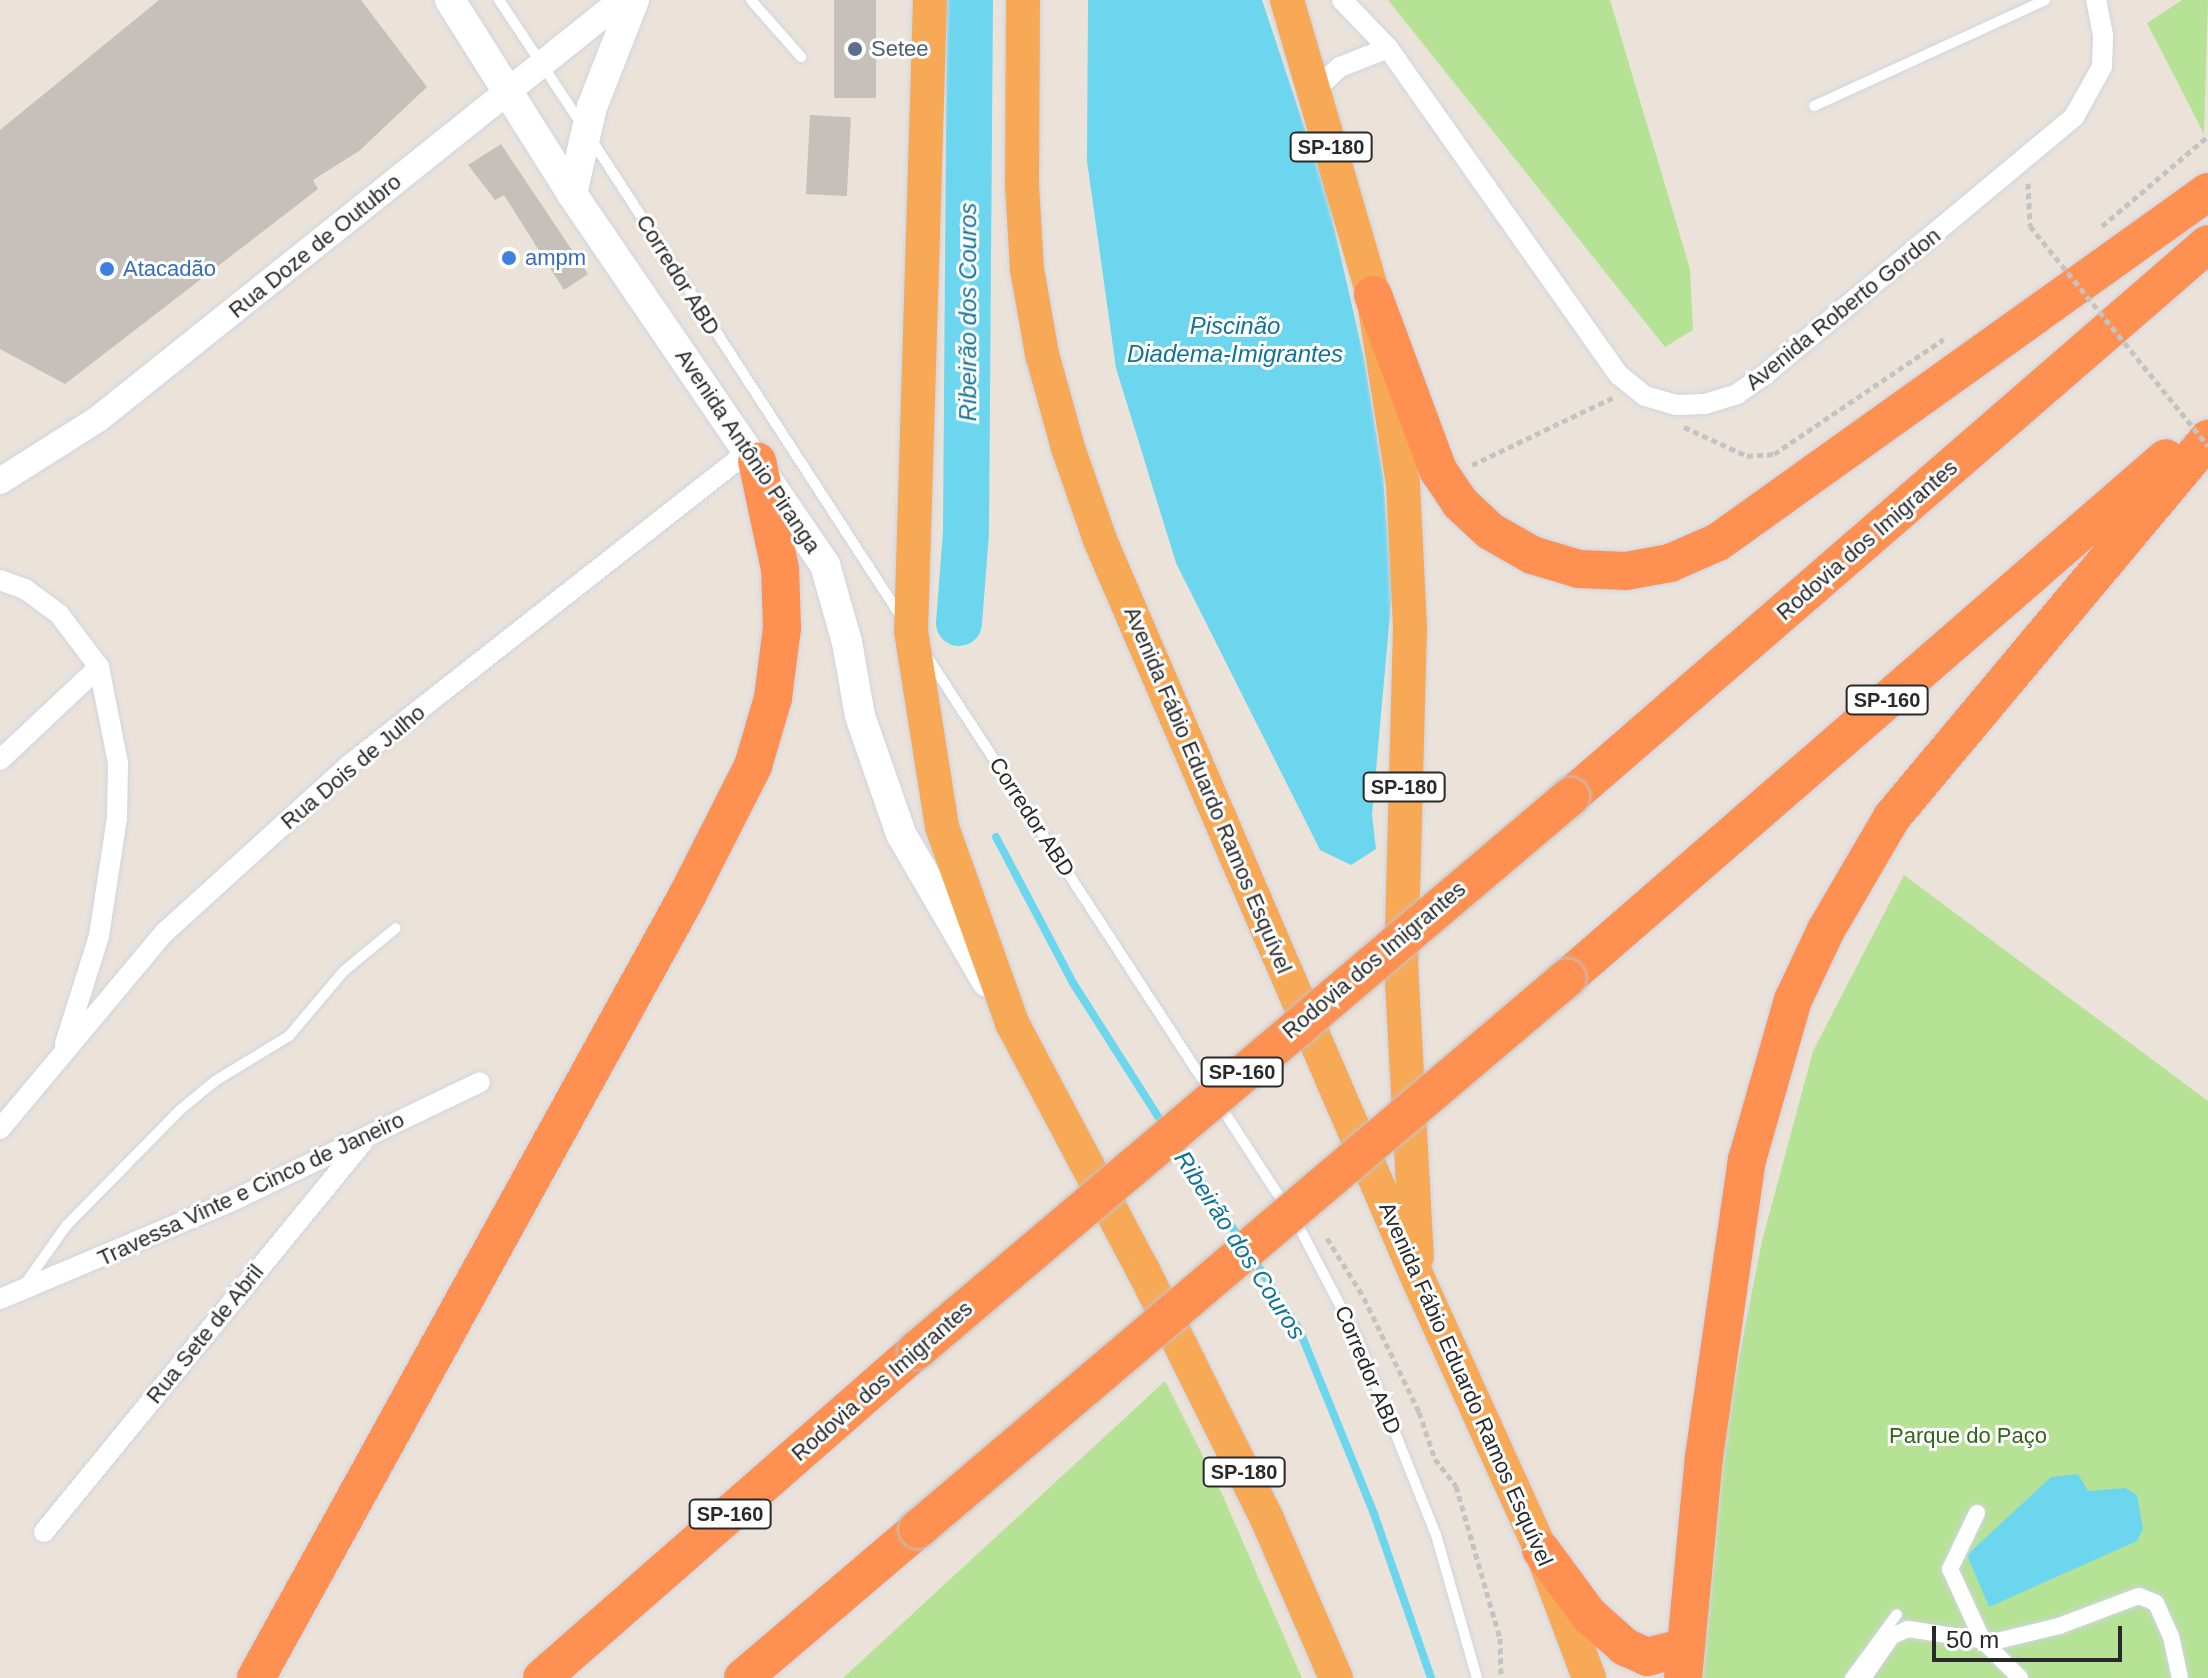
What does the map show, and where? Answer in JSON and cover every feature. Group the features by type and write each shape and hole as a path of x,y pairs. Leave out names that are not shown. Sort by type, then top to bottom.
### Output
{"highway":[{"path":"930,0 911,631 942,827 1012,1023"},
{"name":"Avenida Fábio Eduardo Ramos Esquível","path":"1023,0 1022,185 1027,269 1042,354 1068,448 1100,540 1419,1281 1541,1550 1589,1678"},
{"name":"SP-180","path":"1287,0 1373,295 1395,424 1407,543 1401,964 1419,1281"},
{"path":"1373,295 1423,436 1460,503 1490,531 1532,555 1579,569 1626,571 1670,563 1718,542 2208,192"},
{"name":"Rodovia dos Imigrantes","path":"542,1678 917,1350 1570,797 2208,244"},
{"name":"SP-160","path":"743,1678 1567,978 2208,422"},
{"path":"1541,1550 1589,1615 1625,1647 1647,1657 1684,1663 1704,1457 1747,1160 1793,1000 1826,930 1892,817 2208,439"},
{"path":"256,1678 680,910 753,766 773,698 782,628 780,569 754,455"},
{"name":"SP-180","path":"1012,1023 1254,1493 1336,1678"}],"main road":[{"name":"Avenida Antônio Piranga","path":"450,0 572,194 754,455 825,565 860,716 901,834 1012,1023"},
{"path":"572,194 611,54 634,0"}],"street":[{"name":"Rua Doze de Outubro","path":"0,481 98,419 507,91 539,61 622,0"},
{"name":"Avenida Roberto Gordon","path":"1342,0 1388,48 1619,375 1645,396 1676,405 1705,404 1737,394 2027,160 2074,117 2102,67 2103,35 2096,0"},
{"path":"1315,90 1340,67 1388,48"},
{"name":"Rua Dois de Julho","path":"0,1129 165,932 349,765 754,455"},
{"path":"0,580 25,589 59,614 99,667 118,763 117,818 99,936 62,1055"},
{"path":"0,760 99,667"},
{"name":"Travessa Vinte e Cinco de Janeiro","path":"0,1315 10,1296 367,1137 480,1082"},
{"name":"Rua Sete de Abril","path":"44,1532 367,1137"},
{"path":"1977,1513 1950,1569 1983,1641 2020,1678"},
{"path":"1863,1678 1892,1636 1908,1629 1983,1641 2059,1626 2139,1596 2156,1603 2171,1636 2180,1678"}],"lane":[{"name":"Corredor ABD","path":"499,0 1311,1249 1358,1340 1436,1535 1477,1678"},
{"path":"751,0 801,57"},
{"path":"1814,106 2045,0"},
{"name":"Travessa Vinte e Cinco de Janeiro","path":"10,1296 66,1226 180,1110 215,1081 289,1036 344,971 396,928"},
{"path":"1850,1678 1897,1614"}],"path":[{"path":"2090,236 2208,136"},
{"path":"2027,160 2030,226 2208,446"},
{"path":"2055,262 2067,254"},
{"path":"1679,425 1747,456 1774,454 1958,329"},
{"path":"1464,469 1617,395 1628,402"}],"green space":[{"path":"1388,0 1610,0 1690,269 1693,330 1665,347"},
{"path":"2182,0 2208,0 2204,134 2147,23"},
{"name":"Parque do Paço","path":"1904,875 2208,1101 2208,1678 1700,1678 1696,1577 1762,1241 1813,1051"},
{"path":"1165,1381 1223,1496 1302,1678 843,1678"}],"water":[{"name":"Piscinão Diadema-Imigrantes","path":"1088,0 1262,0 1326,192 1365,363 1383,475 1392,592 1372,815 1376,849 1351,865 1320,850 1176,563 1116,368 1087,161"},
{"path":"2078,1474 2088,1491 2125,1488 2137,1495 2143,1529 2137,1541 1989,1607 1967,1555 2051,1477"}],"building":[{"name":"Atacadão","path":"159,0 361,0 427,87 359,151 313,180 318,189 65,384 0,349 0,130"},
{"name":"Setee","path":"834,0 876,0 876,98 834,98"},
{"path":"810,115 851,117 847,196 806,194"},
{"path":"501,144 588,274 564,290 504,195 495,200 468,165"}],"waterway":[{"name":"Ribeirão dos Couros","path":"959,623 966,531 970,0"},
{"name":"Ribeirão dos Couros","path":"996,837 1073,983 1164,1126"},
{"name":"Ribeirão dos Couros","path":"1176,1144 1242,1242"},
{"name":"Ribeirão dos Couros","path":"1252,1257 1299,1329 1374,1514 1431,1678"}],"place":[{"name":"Setee","path":"855,49"},
{"name":"ampm","path":"509,258"},
{"name":"Atacadão","path":"107,269"}]}
